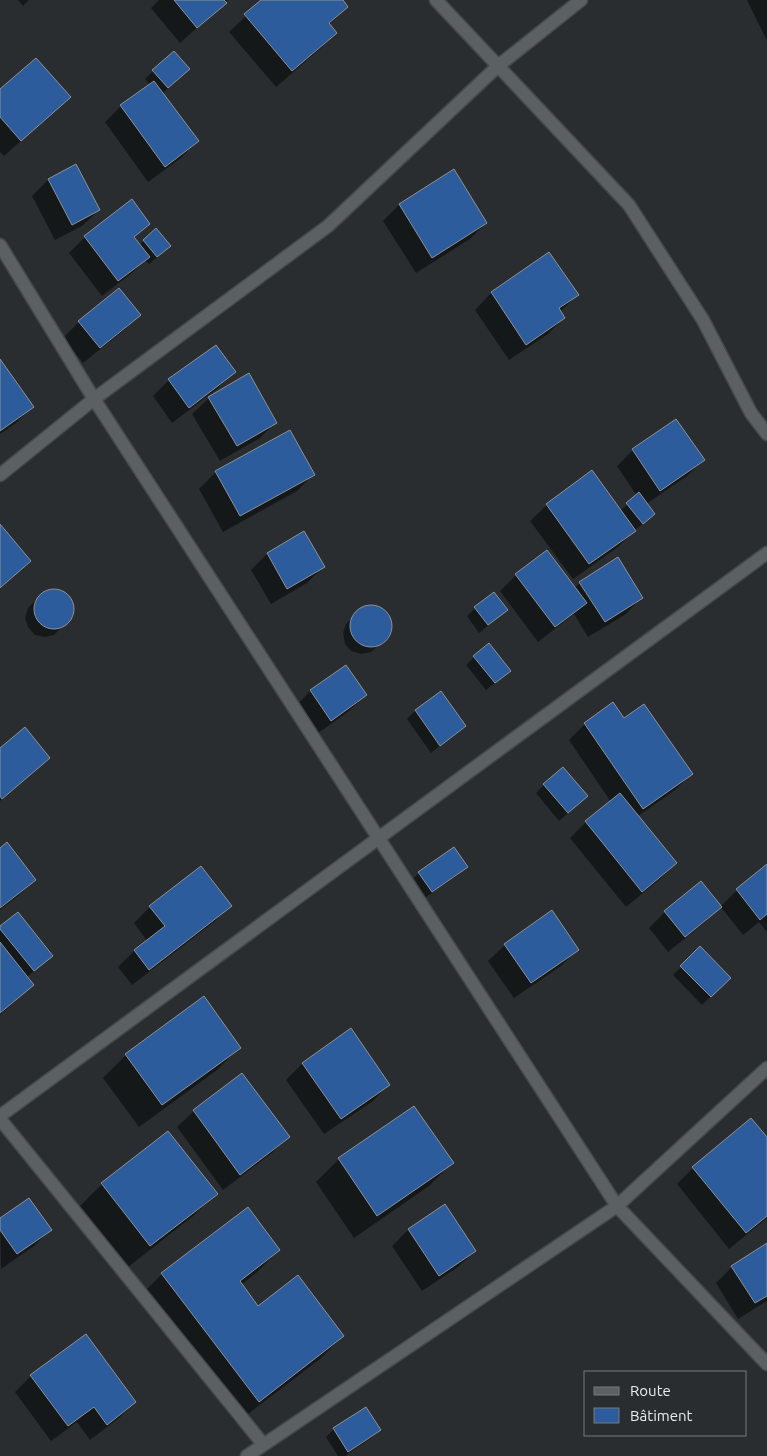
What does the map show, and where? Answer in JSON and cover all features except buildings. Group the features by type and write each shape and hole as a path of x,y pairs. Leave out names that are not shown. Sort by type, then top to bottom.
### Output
{"street":[{"path":"436,0 629,205 703,320 752,413 767,434"},
{"path":"0,475 94,399 328,226 498,66 581,0"},
{"path":"0,245 94,399 617,1206 767,1364"},
{"path":"263,1444 0,1118 767,553"},
{"path":"247,1456 617,1206 767,1068"}]}
